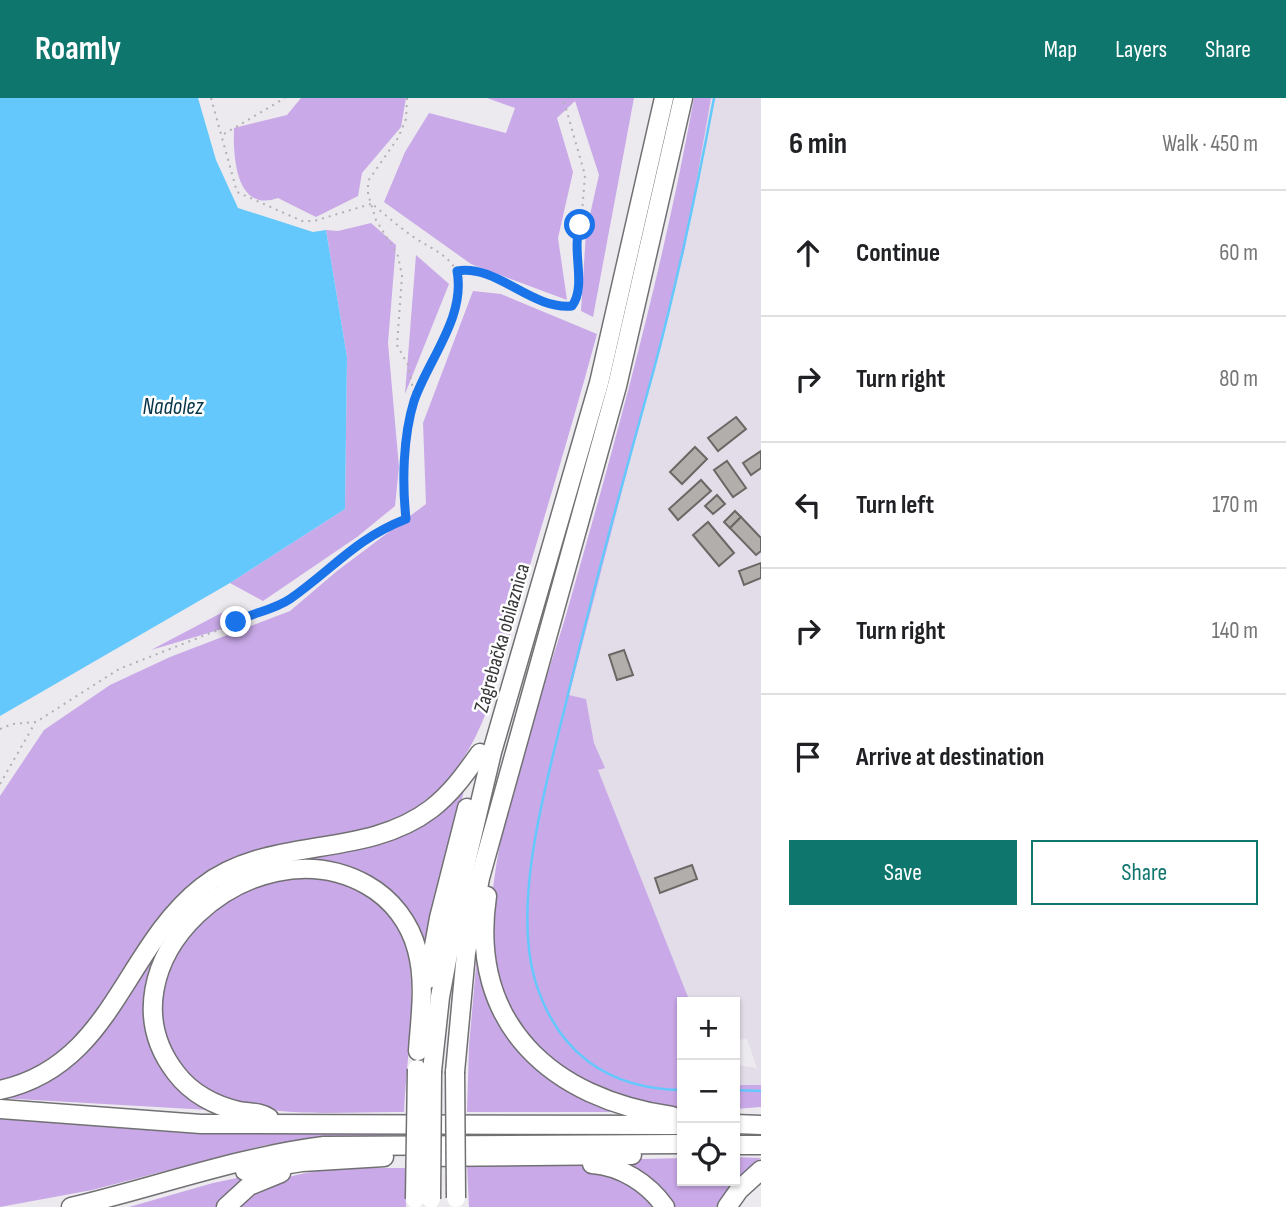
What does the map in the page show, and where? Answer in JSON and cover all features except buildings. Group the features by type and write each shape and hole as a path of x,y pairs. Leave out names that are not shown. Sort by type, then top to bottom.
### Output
{"highway":[{"name":"Zagrebačka obilaznica","path":"423,1064 440,997 463,875 492,752 608,344 664,98"},
{"name":"Zagrebačka obilaznica","path":"457,1204 455,1072 466,953 480,878 617,386 666,183 683,98"},
{"path":"423,1064 432,951 480,754 512,660 526,640"},
{"path":"525,712 486,907 491,972 498,997 519,1037 534,1056 570,1084 625,1108 677,1116"},
{"path":"0,1090 58,1066 90,1037 167,923 189,898 211,881 241,863 365,838 408,823 447,796 480,754"},
{"path":"278,1125 266,1115 218,1105 188,1087 165,1056 158,1038 155,1002 158,984 171,949 198,912 227,889 279,870 314,869 345,875 385,898 404,919 417,948 421,982 423,1064 421,1204"},
{"path":"0,1109 93,1119 278,1125 677,1125"},
{"path":"740,1124 761,1125"},
{"path":"73,1207 159,1181 280,1152 324,1146 677,1144"},
{"path":"159,1181 178,1186 256,1169 343,1159 677,1153"},
{"path":"551,1157 618,1170 648,1188 665,1207"},
{"path":"226,1207 249,1186 263,1179 343,1159"},
{"path":"727,1207 739,1190 761,1170"}],"path":[{"path":"211,98 237,192 302,221 314,221 372,204"},
{"path":"223,135 285,98"},
{"path":"407,98 406,119 398,138 368,181 368,194 376,220 398,256 402,276 397,345 408,365 415,400"},
{"path":"457,271 465,269 505,282 531,298 566,307 573,305 579,277 575,241 580,225 585,175 563,98"},
{"path":"0,784 36,722 119,669 236,622 253,612 264,612 290,599 373,532 406,519 406,439 415,400 423,378 438,355 460,282 457,271 444,254 415,238 372,204"},
{"path":"0,729 12,724 36,722"}],"shaded area":[{"path":"301,98 406,98 401,127 362,173 358,196 316,217 278,198 264,200 253,197 245,190 236,167 234,128 287,115"},
{"path":"487,98 634,98 593,317 581,311 586,232 599,175 575,101 557,118 573,172 558,238 567,300 471,264 384,202 405,152 429,113 506,133 515,108"},
{"path":"694,98 711,98 685,248 569,695 586,699 594,743 605,768 598,770 688,997 677,997 677,1109 620,1098 592,1087 543,1052 523,1030 507,1003 496,973 491,934 493,890 512,791 568,608 621,418 682,162"},
{"path":"711,98 761,98 761,1085 740,1085 740,1066 757,1068 747,1039 740,1040 740,997 688,997 597,770 604,768 594,743 586,699 569,695 685,248"},
{"path":"371,223 396,245 388,343 399,467 395,506 357,537 263,601 230,583 345,509 347,357 326,230 338,231"},
{"path":"416,255 449,284 405,394"},
{"path":"473,291 501,294 597,334 499,676 486,714 469,749 442,786 406,813 362,830 268,850 223,864 97,1016 51,1062 0,1083 0,796 44,730 110,685 170,657 290,611 337,571 426,504 423,423"},
{"path":"225,611 242,623 151,650"},
{"path":"467,779 438,891 424,962 412,923 394,900 377,885 336,867 314,863 268,866 246,873 195,902 228,880 263,866 371,843 406,830 438,810"},
{"path":"317,877 343,884 366,895 387,913 403,936 411,983 404,1112 305,1113 254,1108 231,1102 210,1093 188,1077 173,1057 164,1035 162,1011 165,986 173,963 186,941 213,908 256,886"},
{"path":"195,904 169,937 151,1038 170,1078 196,1103 209,1110 0,1098 36,1087 62,1071 85,1051 105,1028 175,927"},
{"path":"477,955 494,1012 506,1034 522,1054 562,1086 615,1112 467,1112 469,1046"},
{"path":"740,1085 761,1085 761,1107 740,1109"},
{"path":"0,1118 183,1133 402,1134 266,1145 92,1190 0,1207"},
{"path":"740,1157 761,1158 740,1175"},
{"path":"677,1158 677,1186 731,1186 716,1207 672,1207 608,1160"},
{"path":"564,1164 593,1168 616,1176 636,1188 658,1207 469,1207 467,1165"},
{"path":"405,1168 406,1207 234,1207 273,1183 315,1171"},
{"path":"270,1171 228,1194 217,1207 129,1207 213,1183"}],"water":[{"name":"Nadolez","path":"0,98 198,98 216,160 238,208 313,232 326,230 347,357 345,509 230,583 0,716"}],"waterway":[{"path":"677,1090 631,1083 589,1062 572,1047 557,1028 535,980 529,949 527,915 534,843 549,771 671,301 714,98"},
{"path":"740,1090 761,1091"}],"route":[{"path":"236,622 253,612 264,612 290,599 373,532 406,519 406,439 423,378 438,355 455,305 460,282 457,271 465,269 505,282 531,298 566,307 572,306 577,299 579,277 575,241 580,225"}]}
